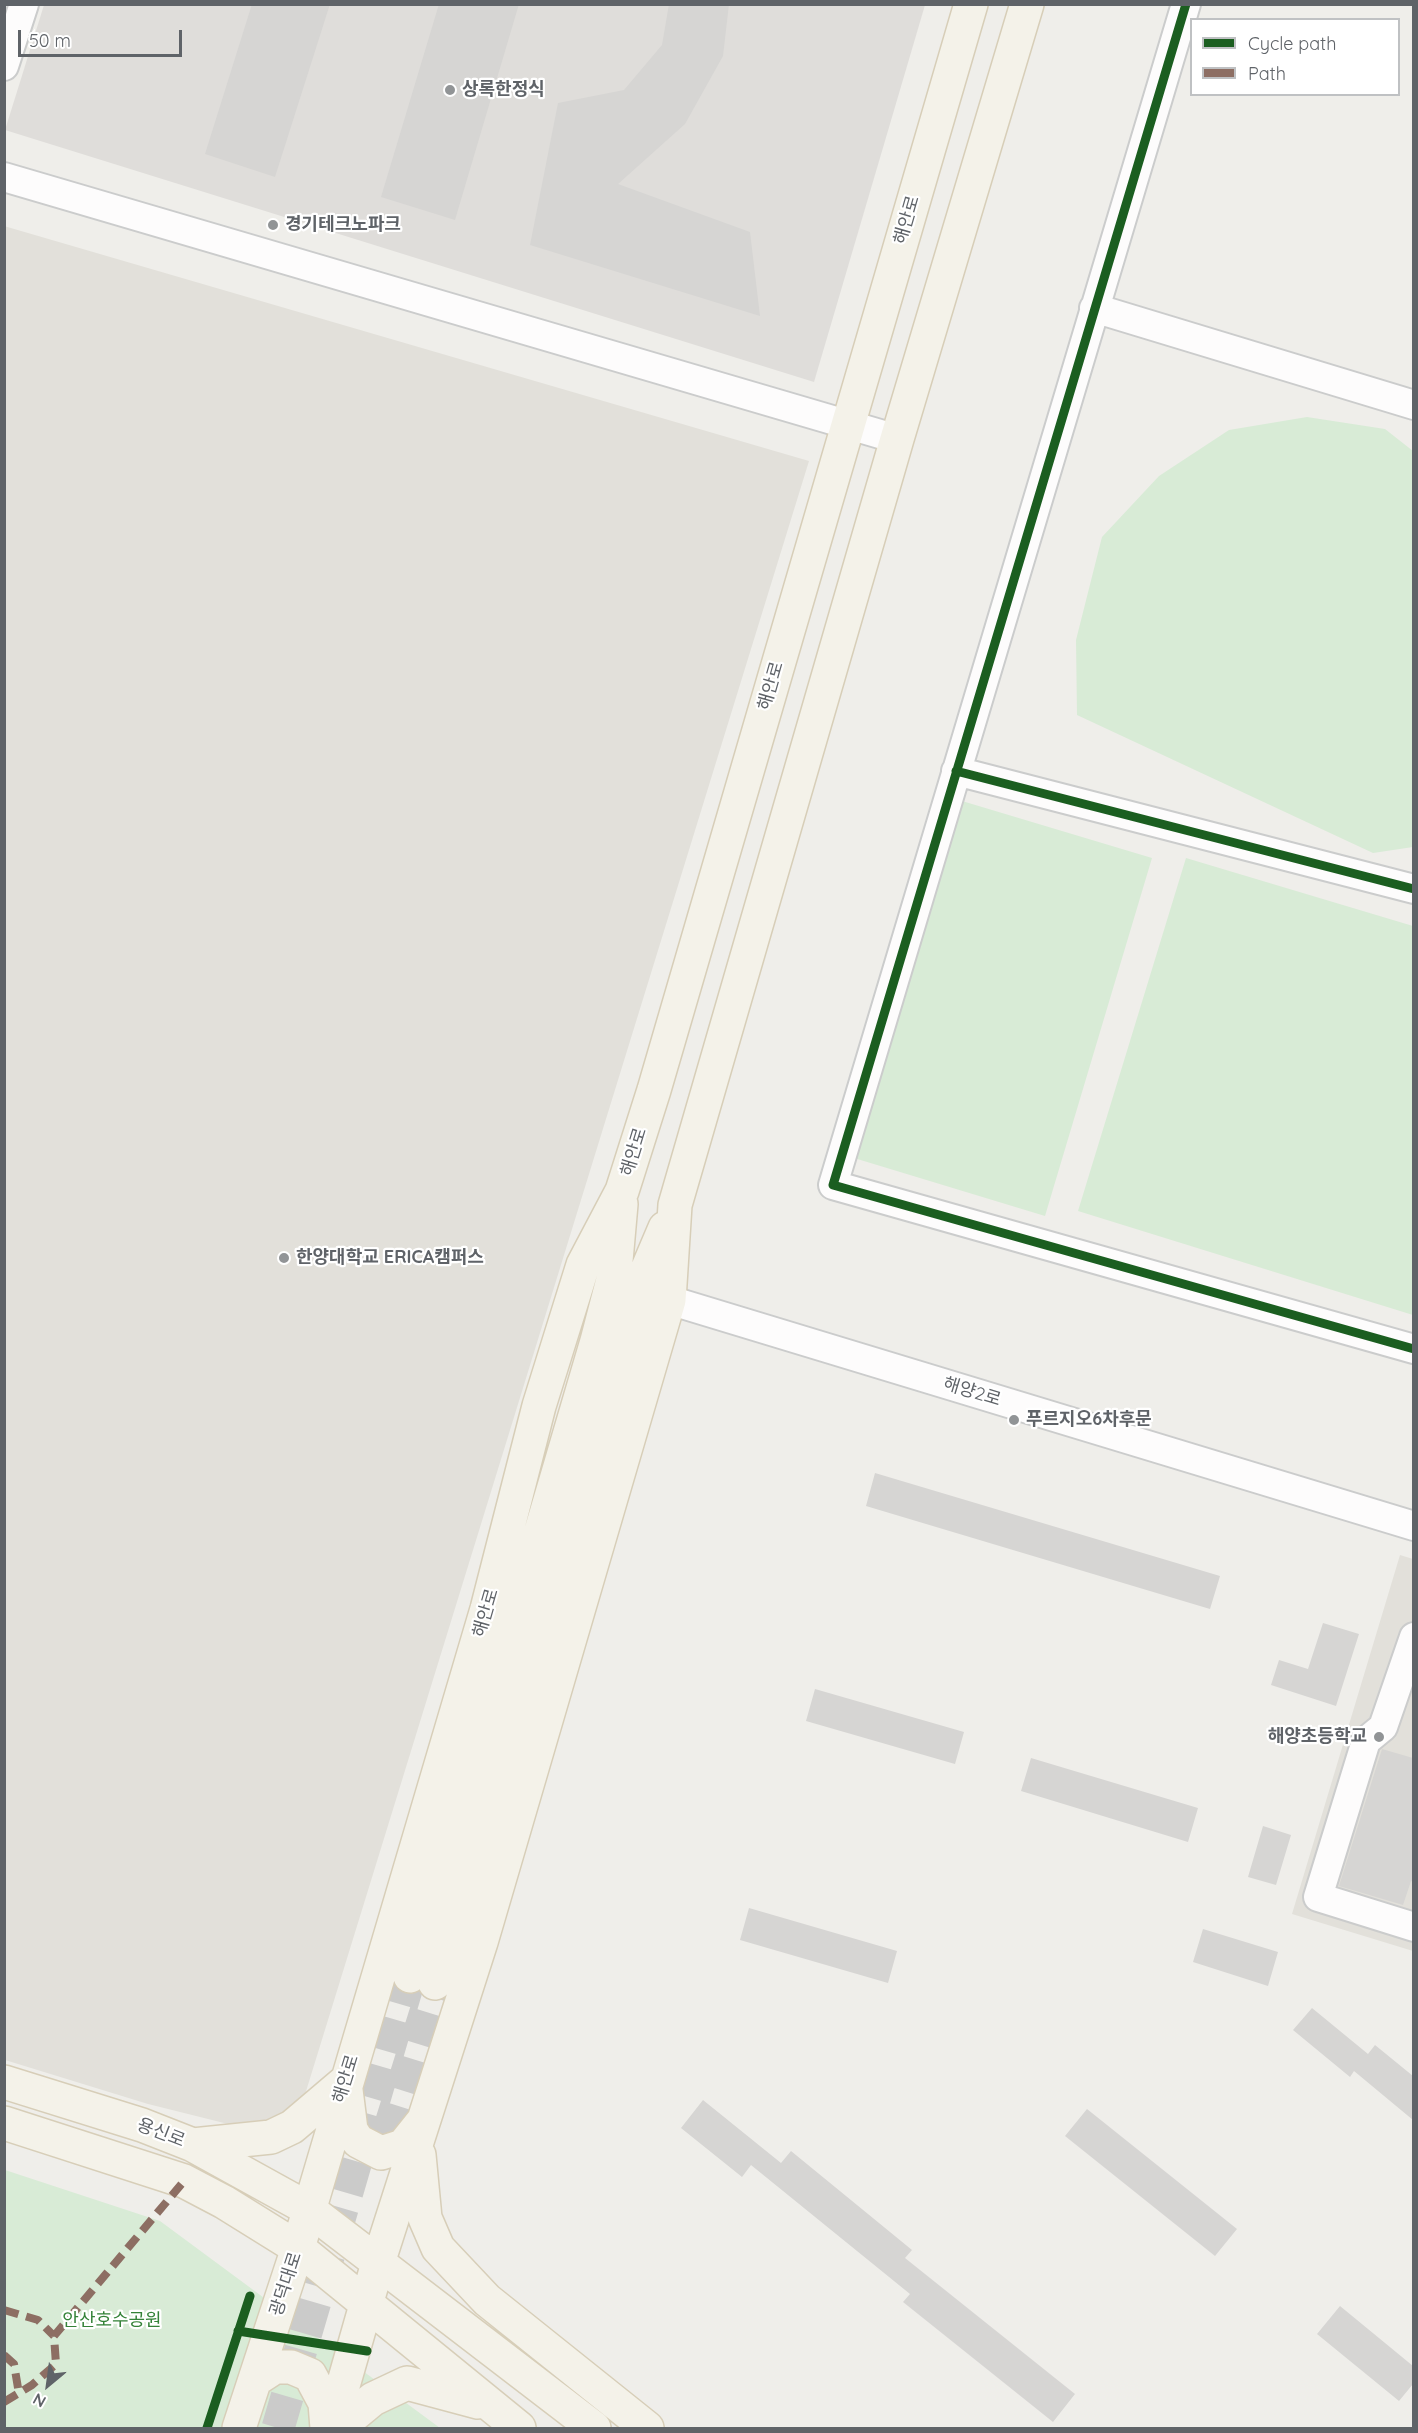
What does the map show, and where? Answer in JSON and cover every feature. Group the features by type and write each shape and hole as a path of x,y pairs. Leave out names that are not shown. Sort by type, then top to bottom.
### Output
{"main road":[{"name":"해안로","path":"307,2208 488,1609 539,1406 583,1265 622,1191 970,4"},
{"path":"622,1191 615,1272 422,1979 553,1598 639,1288 675,1205 897,438 1027,4"},
{"path":"329,2428 378,2263 481,1942 669,1300 675,1205"},
{"name":"용신로","path":"4,2082 142,2125 193,2145 307,2208"},
{"path":"345,2082 351,2130 358,2141 381,2153 403,2146 425,2118"},
{"path":"193,2145 271,2137 292,2127 345,2082"},
{"path":"425,2118 418,2150 425,2218 438,2248 487,2300 647,2428"},
{"name":"용신로","path":"4,2123 184,2181 298,2247 366,2302"},
{"path":"307,2208 594,2428"},
{"name":"광덕대로","path":"239,2428 298,2247 307,2208"},
{"path":"366,2302 519,2428"},
{"path":"255,2380 275,2367 291,2367 310,2375 325,2403 329,2428"},
{"path":"338,2428 373,2399 407,2383 492,2406"}],"street":[{"path":"4,66 24,4"},
{"path":"1186,4 834,1185 1413,1349"},
{"path":"4,177 897,438"},
{"path":"1094,308 1413,405"},
{"path":"956,771 1413,888"},
{"name":"해양2로","path":"669,1300 1413,1526"},
{"path":"1413,1637 1383,1727 1366,1741 1318,1897 1413,1927"}],"shaded area":[{"name":"경기테크노파크","path":"44,5 925,5 814,382 5,130"},
{"name":"한양대학교 ERICA캠퍼스","path":"4,226 809,461 303,2101 288,2114 244,2128 148,2104 5,2060"},
{"name":"해양초등학교","path":"1400,1555 1413,1559 1413,1951 1292,1914"}],"green space":[{"path":"1307,417 1385,429 1413,451 1413,847 1373,853 1077,715 1076,640 1102,537 1159,476 1229,430"},
{"path":"962,801 1152,858 1045,1216 854,1158"},
{"path":"1186,858 1413,926 1413,1315 1078,1211"},
{"name":"안산호수공원","path":"5,2170 160,2221 440,2428 5,2428"}],"building":[{"path":"252,4 330,4 275,177 205,154"},
{"path":"439,4 519,4 455,220 381,197"},
{"path":"669,4 729,4 723,56 685,124 618,184 750,232 760,316 530,245 558,103 624,90 662,45"},
{"path":"875,1473 1220,1576 1210,1609 866,1506"},
{"path":"1323,1623 1359,1634 1336,1706 1271,1685 1279,1660 1308,1669"},
{"path":"815,1689 964,1732 955,1764 806,1721"},
{"name":"해양초등학교","path":"1382,1749 1413,1758 1413,1882 1411,1881 1403,1905 1339,1886"},
{"path":"1031,1758 1198,1808 1188,1842 1021,1791"},
{"path":"1263,1826 1291,1835 1276,1885 1248,1877"},
{"path":"749,1908 897,1951 888,1983 740,1940"},
{"path":"1203,1929 1278,1952 1268,1986 1193,1962"},
{"path":"1312,2008 1368,2054 1375,2045 1413,2076 1413,2120 1354,2071 1350,2077 1293,2030"},
{"path":"703,2100 781,2163 791,2151 912,2250 905,2258 1075,2394 1053,2422 903,2302 910,2294 751,2165 742,2177 681,2128"},
{"path":"1087,2109 1237,2229 1215,2256 1065,2136"},
{"path":"1340,2306 1413,2366 1413,2384 1399,2401 1317,2334"}],"tunnel":[{"path":"278,2428 410,1976"},
{"path":"387,2137 435,1983"}],"marked path":[{"path":"4,2402 32,2385 56,2364 54,2336 184,2181"},
{"path":"4,2310 38,2320 54,2336"},
{"path":"4,2355 14,2364 19,2394"}],"cycle path":[{"path":"1186,4 833,1185 1414,1349"},
{"path":"956,771 1414,889"},
{"path":"207,2428 250,2296"},
{"path":"238,2331 367,2351"}],"place":[{"name":"상록한정식","path":"450,90"},
{"name":"경기테크노파크","path":"273,225"},
{"name":"한양대학교 ERICA캠퍼스","path":"284,1258"},
{"name":"푸르지오6차후문","path":"1014,1420"},
{"name":"해양초등학교","path":"1379,1737"}]}
